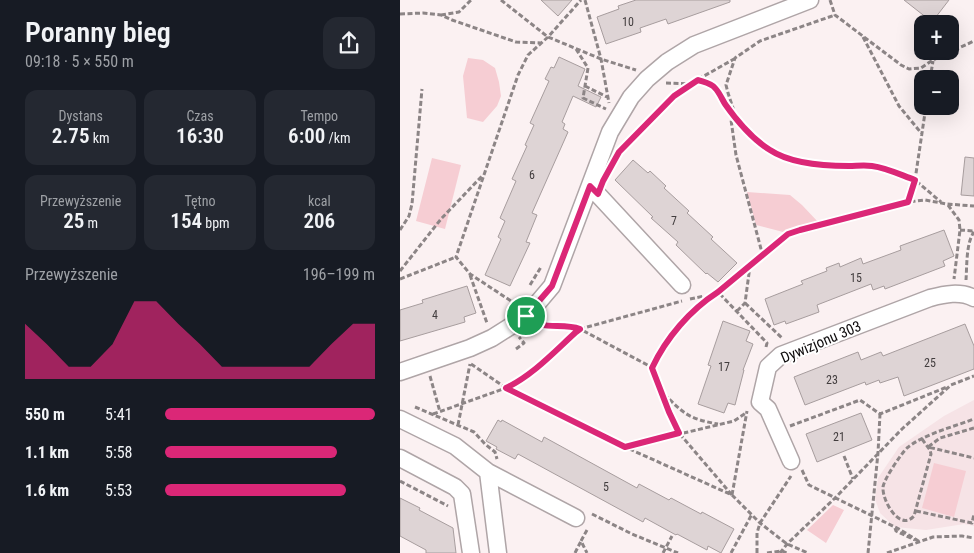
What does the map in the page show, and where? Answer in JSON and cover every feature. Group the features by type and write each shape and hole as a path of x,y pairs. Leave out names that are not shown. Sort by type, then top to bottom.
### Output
{"street":[{"path":"400,372 470,348 492,338 526,316 552,286 610,132 631,97 647,79 666,62 694,45 810,0"},
{"path":"590,186 682,285"},
{"name":"Dywizjonu 303","path":"795,465 768,409 760,402 768,367 781,355 930,298 946,294 967,294 974,298"},
{"path":"400,418 455,446 488,472 583,521"},
{"path":"400,458 455,487 462,494 471,553"},
{"path":"488,472 498,553"}],"path":[{"path":"441,15 458,12 471,0"},
{"path":"501,0 548,37 601,59 635,69 647,79"},
{"path":"400,279 456,257 518,75 528,55 548,37 581,0"},
{"path":"585,0 601,59 608,103"},
{"path":"830,0 835,15 901,65 909,69 920,68 933,60"},
{"path":"400,14 423,13 441,15 516,42 542,43"},
{"path":"619,152 674,96 698,80 760,41 835,15"},
{"path":"862,35 899,106 922,134"},
{"path":"959,48 974,41"},
{"path":"967,44 974,45"},
{"path":"575,48 588,68 583,98 606,109"},
{"path":"735,58 726,85 733,108 731,120 736,155 761,249 760,257"},
{"path":"931,70 933,60"},
{"path":"698,80 715,88 744,128 758,142 776,154 786,158 818,164 871,166 886,169 915,180 941,202"},
{"path":"586,86 607,97"},
{"path":"400,230 409,216 412,204 422,89"},
{"path":"908,202 915,180 925,115"},
{"path":"400,271 441,219 485,173"},
{"path":"652,368 660,352 678,327 707,299 788,234 908,202 925,200 974,206"},
{"path":"947,204 959,220 960,230 954,279"},
{"path":"960,230 974,232"},
{"path":"966,280 970,237 974,232"},
{"path":"456,257 470,274 515,303 530,321 539,324 571,326 580,329 652,368 679,433 732,495 760,523 787,544 808,553"},
{"path":"718,292 737,311 745,303 750,266"},
{"path":"470,274 487,323"},
{"path":"433,414 518,382 538,367 580,329 704,296"},
{"path":"745,303 782,338"},
{"path":"458,425 470,363 506,388 625,447 732,495"},
{"path":"426,364 440,412"},
{"path":"880,414 974,376"},
{"path":"781,552 902,429 951,385"},
{"path":"662,392 681,411 693,418 722,425"},
{"path":"778,430 860,400 880,414"},
{"path":"625,447 679,433 722,425 734,421 746,413"},
{"path":"868,553 880,414"},
{"path":"922,439 928,447 930,454 916,511 912,519 902,520 888,508 883,488 885,480 902,454 907,448 922,439 974,420"},
{"path":"928,447 940,438 974,428"},
{"path":"928,447 974,458"},
{"path":"844,456 853,479"},
{"path":"757,553 757,533 760,523 795,465 809,485 920,542"},
{"path":"400,481 456,511"},
{"path":"916,511 972,523 974,514"},
{"path":"731,553 752,514"},
{"path":"575,553 581,541 583,521"},
{"path":"663,553 672,536"},
{"path":"887,553 933,537 962,536 974,538"},
{"path":"581,541 587,553"},
{"path":"767,553 786,553"}],"shaded area":[{"path":"468,58 483,60 495,68 499,82 501,96 497,106 483,122 467,118 463,76"},
{"path":"432,158 461,165 445,229 416,221"},
{"path":"747,192 790,195 819,223 787,233 756,225"},
{"path":"974,400 974,526 964,524 926,530 895,527 880,513 875,499 878,478 899,447 944,416"},
{"path":"934,463 966,471 954,517 922,508"},
{"path":"833,505 844,510 826,543 807,530"}],"building":[{"path":"541,0 572,0 558,16"},
{"path":"636,0 730,0 730,2 668,24 666,19 640,28 641,32 606,44 597,17 619,9 618,6"},
{"path":"904,0 949,0 937,15 923,15"},
{"path":"559,57 585,69 578,86 601,97 596,107 573,96 562,122 565,124 563,129 568,132 532,213 537,215 526,242 530,243 510,286 485,275 501,239 498,237 505,221 500,218 516,181 512,179 534,125 530,123 549,81 545,79 551,67 554,68"},
{"path":"965,157 974,158 974,196 961,195"},
{"path":"633,160 648,173 650,171 666,186 664,188 689,211 687,213 737,263 718,282 706,274 676,245 678,242 651,218 653,217 615,180"},
{"path":"944,230 954,256 943,261 945,266 885,289 884,286 873,290 871,284 817,305 819,312 786,324 785,321 774,325 765,299 803,284 801,281 827,271 826,268 839,263 840,267 861,258 863,264 901,250 900,246"},
{"path":"467,286 476,313 464,317 465,322 400,341 400,310 423,303 422,300"},
{"path":"723,321 750,331 746,341 753,344 743,370 735,405 728,403 724,413 698,404 711,366 708,365"},
{"path":"965,324 974,346 974,369 904,396 898,377 880,383 879,380 866,385 865,382 805,405 794,377 858,352 861,360 881,352 883,356"},
{"path":"861,413 872,440 817,462 806,434"},
{"path":"498,420 501,422 502,420 542,442 544,437 637,488 639,484 669,500 671,498 701,514 702,512 734,529 721,553 708,546 707,550 645,518 643,522 518,454 515,459 496,449 497,447 486,441"},
{"path":"400,498 453,528 456,553 426,553 426,550 400,536"}],"route":[{"path":"698,80 715,88 744,128 758,142 776,154 786,158 818,164 871,166 886,169 915,180 908,202 788,234 707,299 678,327 660,352 652,368 679,433 625,447 506,388 518,382 538,367 580,329 571,326 539,324 530,321 526,316 552,286 590,186 598,194 619,152 674,96 698,80"}]}
